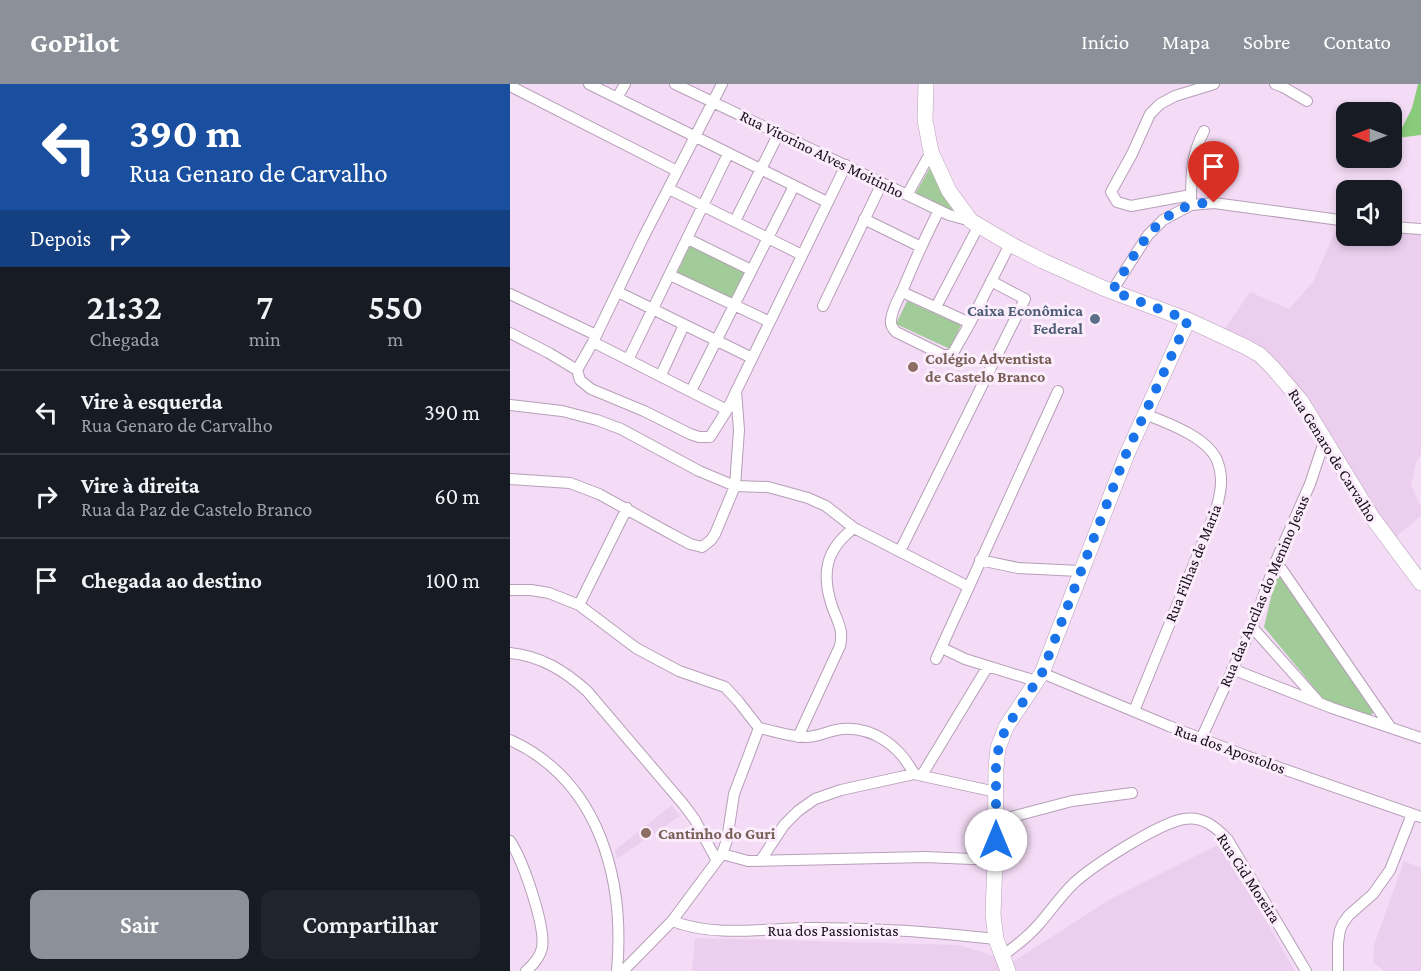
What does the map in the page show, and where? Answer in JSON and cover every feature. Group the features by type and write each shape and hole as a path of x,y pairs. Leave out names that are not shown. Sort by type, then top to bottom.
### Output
{"main road":[{"path":"926,84 925,120 931,152 949,191 974,224"},
{"name":"Rua Genaro de Carvalho","path":"974,224 1010,244 1112,291 1188,320 1260,355 1288,383 1301,401 1372,517 1421,583"},
{"path":"1008,971 996,939 993,915 996,759 1001,740 1006,728 1039,677 1126,454 1188,320"}],"street":[{"path":"589,84 827,202"},
{"path":"617,98 625,84"},
{"name":"Rua Vitorino Alves Moitinho","path":"675,84 949,215 974,224"},
{"path":"577,370 722,84"},
{"path":"1214,84 1175,96 1160,104 1150,114 1111,192 1117,202 1131,206 1191,200 1336,220"},
{"path":"1275,84 1307,100"},
{"path":"510,86 677,171"},
{"path":"1191,200 1190,175 1193,154 1204,131"},
{"path":"735,221 779,132"},
{"path":"907,195 931,152"},
{"path":"628,360 728,154"},
{"path":"510,333 549,352 577,370 580,380 591,389 644,411 690,434 705,437 714,434 846,165"},
{"path":"823,306 882,183"},
{"path":"691,391 794,186"},
{"path":"669,189 802,255"},
{"path":"1112,291 1148,235 1163,220 1191,200"},
{"path":"939,210 921,247 891,321 896,332 946,356 953,353 959,345 1010,244"},
{"path":"864,219 921,247"},
{"path":"936,307 974,224"},
{"path":"1402,228 1421,229"},
{"path":"688,239 751,270"},
{"path":"670,275 768,321"},
{"path":"900,551 1025,299 991,281"},
{"path":"618,292 752,358"},
{"path":"902,292 970,323"},
{"path":"510,294 628,360 727,410"},
{"path":"661,375 684,325"},
{"path":"510,479 570,483 599,494 664,530 702,547 715,534 735,486 739,430 736,391"},
{"path":"936,658 1058,391"},
{"path":"510,405 562,411 597,420 621,429 699,471 735,486 768,487 808,498 826,506 854,528 967,586"},
{"name":"Rua Filhas de Maria","path":"1134,711 1216,510 1221,490 1218,463 1212,453 1187,433 1145,414"},
{"name":"Rua das Ancilas do Menino Jesus","path":"1201,739 1252,627 1276,561 1310,484 1324,442"},
{"path":"579,604 627,508"},
{"path":"798,737 840,646 843,634 829,596 828,561 836,544 854,528"},
{"path":"980,560 1018,568 1080,571"},
{"path":"1276,561 1391,728"},
{"path":"510,590 549,593 579,604 636,648 679,671 724,687 759,728 807,738 841,729 862,731 879,737 893,746 918,775"},
{"path":"1252,627 1320,703"},
{"name":"Rua dos Apostolos","path":"942,648 988,666 1039,677 1134,711 1201,739 1416,815"},
{"path":"510,653 522,654 552,665 574,679 684,805 720,857 761,860 925,857 995,860"},
{"path":"918,775 988,666"},
{"path":"1232,669 1421,738"},
{"path":"623,971 672,921 720,857 727,840 734,794 759,728"},
{"path":"510,740 541,759 562,776 576,792 597,828 610,869 616,904 619,938 617,971"},
{"path":"761,860 789,818 815,799 841,790 918,775 996,792"},
{"path":"996,821 1072,801 1132,794"},
{"path":"1338,971 1338,943 1343,923 1373,894 1390,870 1416,815"},
{"name":"Rua Cid Moreira","path":"1002,956 1040,924 1074,884 1099,864 1156,831 1185,819 1197,819 1212,824 1228,840 1306,971"},
{"path":"510,841 529,882 542,936 542,950 526,971"},
{"name":"Rua dos Passionistas","path":"672,921 696,928 722,931 865,929 942,933 996,939"}],"shaded area":[{"path":"1336,229 1336,246 1402,246 1402,231 1421,235 1421,454 1416,463 1411,485 1421,507 1421,516 1390,542 1288,383 1221,334 1250,292 1289,309 1313,282"},
{"name":"Cantinho do Guri","path":"672,805 680,816 617,859 615,850"},
{"path":"1221,843 1295,971 692,971 695,938 959,945 1013,962 1107,901"},
{"path":"1404,861 1421,868 1421,971 1384,971 1373,962 1374,945"}],"green space":[{"path":"1418,84 1421,84 1421,135 1402,137 1402,128 1412,108"},
{"path":"931,166 953,211 915,194"},
{"path":"690,245 746,271 733,300 677,273"},
{"path":"907,301 961,325 950,349 896,324"},
{"path":"1280,575 1375,711 1370,716 1325,701 1264,627 1276,576"}],"place":[{"name":"Caixa Econômica Federal","path":"1095,319"},
{"name":"Colégio Adventista de Castelo Branco","path":"913,367"},
{"name":"Cantinho do Guri","path":"646,833"}],"route":[{"path":"996,840 998,748 1006,728 1042,673 1126,454 1188,320 1112,291 1135,252 1163,220 1191,205 1214,203"}]}
